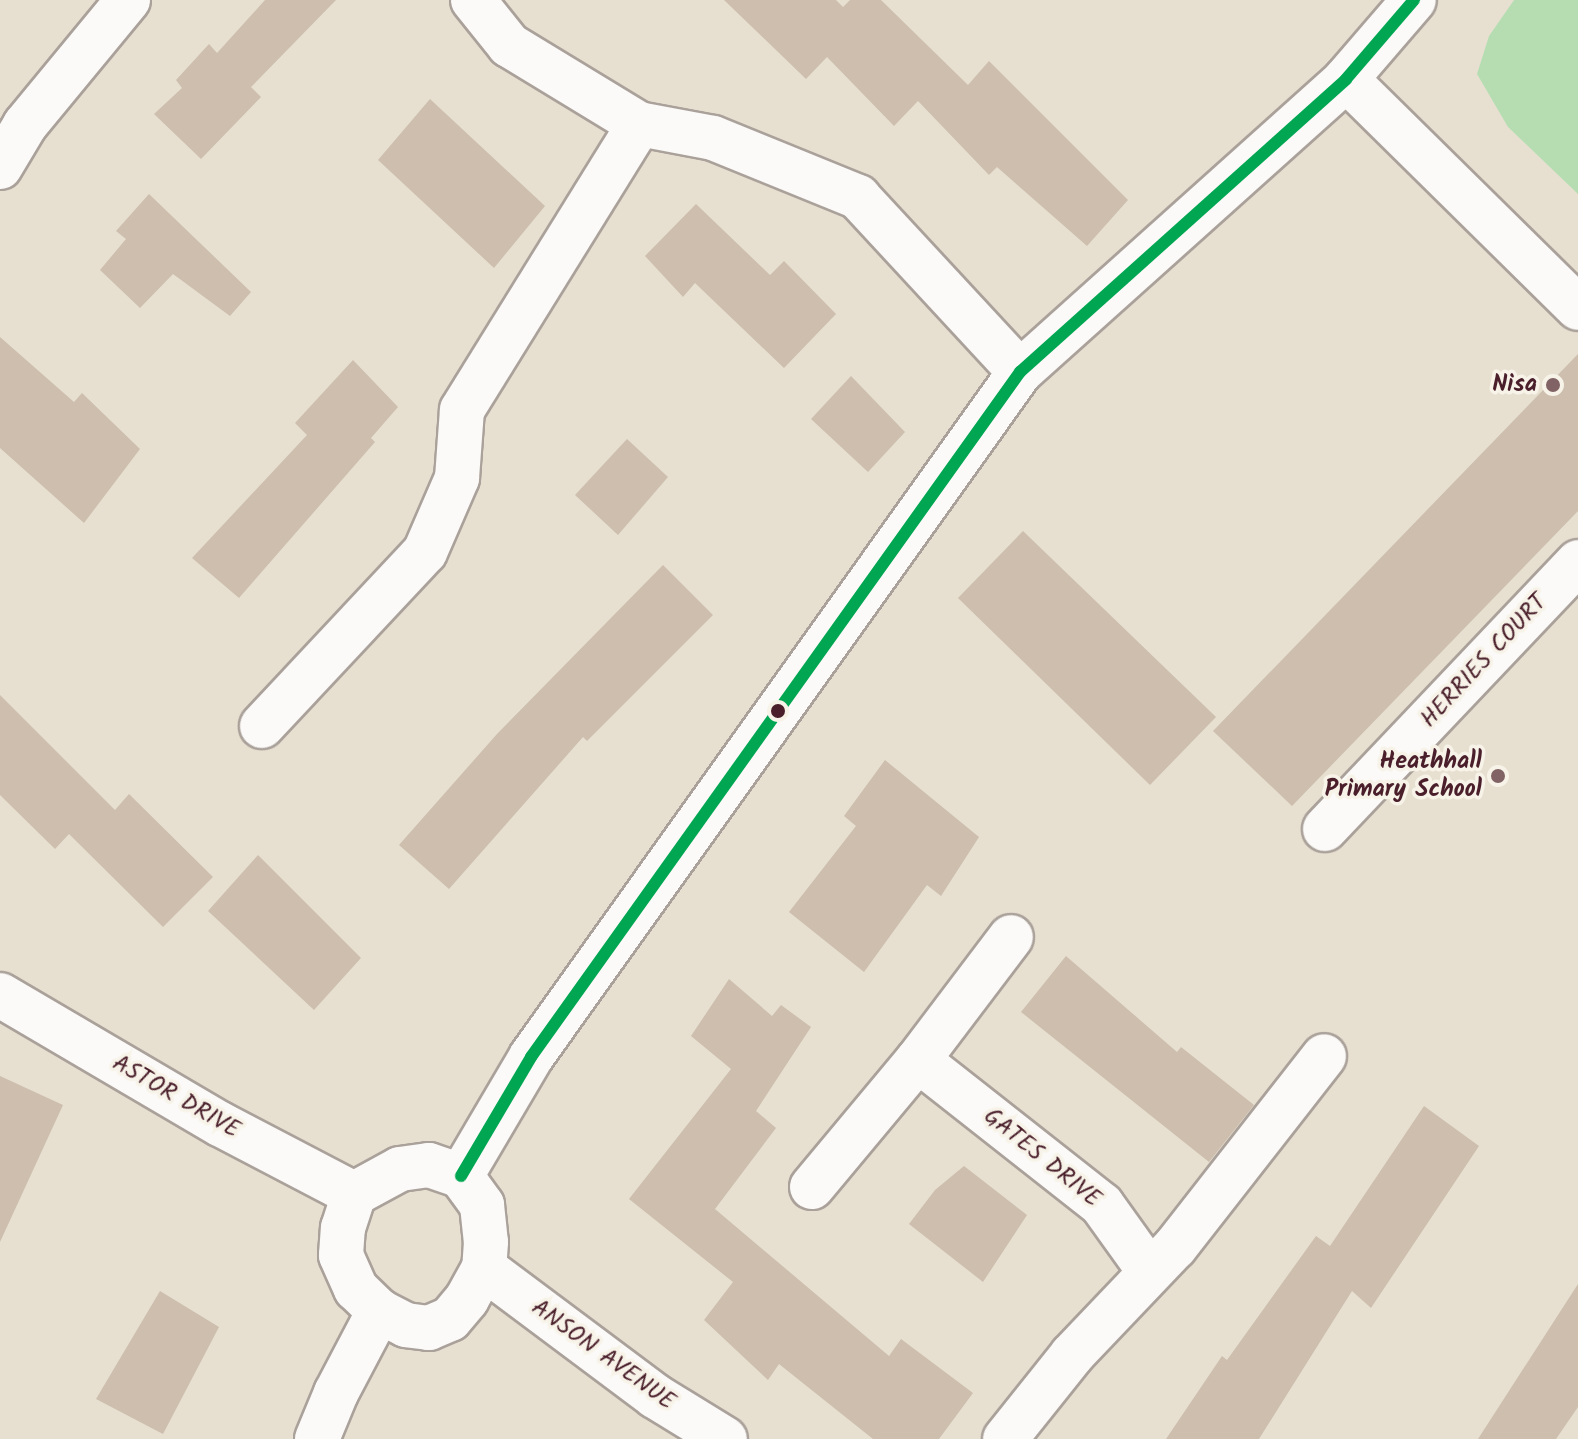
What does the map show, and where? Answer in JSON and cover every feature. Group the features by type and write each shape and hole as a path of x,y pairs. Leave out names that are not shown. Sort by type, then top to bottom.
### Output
{"street":[{"path":"0,167 25,125 128,0"},
{"path":"473,0 509,45 639,124 713,138 858,197 1020,372"},
{"path":"461,1176 531,1057 1020,372 1346,79 1414,0"},
{"path":"1346,79 1577,306"},
{"path":"262,726 425,552 457,478 462,410 639,124"},
{"name":"HERRIES COURT","path":"1325,829 1578,562"},
{"path":"812,1187 918,1060 1011,937"},
{"name":"ASTOR DRIVE","path":"0,995 220,1124 354,1194"},
{"path":"1005,1439 1072,1355 1175,1247 1324,1056"},
{"name":"GATES DRIVE","path":"918,1060 1102,1205 1150,1272"},
{"path":"429,1165 461,1176 482,1205 486,1242 484,1268 467,1299 450,1319 429,1328 406,1325 379,1311 356,1289 341,1255 343,1228 354,1194 400,1169 429,1165"},
{"name":"ANSON AVENUE","path":"484,1268 655,1396 725,1439"},
{"path":"317,1439 336,1393 379,1311"}],"green space":[{"path":"1514,0 1578,0 1578,194 1508,127 1477,74 1489,36"}],"building":[{"path":"265,0 336,0 251,87 261,97 201,159 154,114 182,88 176,80 209,44 217,53"},
{"path":"724,0 836,0 843,7 850,0 881,0 968,85 989,61 1128,200 1087,246 997,167 989,175 918,101 894,126 827,57 806,79"},
{"path":"430,99 545,206 494,268 378,160"},
{"path":"149,194 251,292 230,316 173,274 140,308 100,270 126,239 116,231"},
{"path":"696,204 770,275 784,261 836,314 784,368 695,283 683,297 645,256"},
{"path":"0,337 74,402 82,393 140,449 84,523 0,448"},
{"path":"1578,354 1578,511 1292,806 1213,731"},
{"path":"353,360 398,407 371,438 375,442 239,598 192,558 307,435 295,423"},
{"path":"851,376 905,432 868,472 811,419"},
{"path":"627,439 668,477 618,535 575,495"},
{"path":"1023,531 1216,717 1150,785 958,598"},
{"path":"663,565 713,615 587,741 583,737 449,889 399,845 497,734"},
{"path":"0,695 115,810 129,794 213,877 163,927 69,834 55,849 0,795"},
{"path":"885,760 979,837 941,896 927,885 864,972 789,912 856,826 844,816"},
{"path":"258,855 361,958 314,1010 208,911"},
{"path":"1066,956 1177,1052 1181,1047 1254,1105 1209,1162 1021,1012"},
{"path":"729,979 772,1016 781,1005 811,1027 756,1111 776,1128 715,1209 889,1356 901,1339 973,1393 939,1439 873,1439 779,1364 768,1380 704,1320 733,1282 629,1199 731,1069 691,1036"},
{"path":"0,1076 63,1105 0,1242"},
{"path":"1424,1106 1479,1146 1371,1308 1352,1291 1259,1439 1166,1439 1222,1356 1227,1360 1316,1236 1330,1246"},
{"path":"964,1166 1027,1215 983,1282 909,1224 935,1190"},
{"path":"1578,1284 1578,1407 1556,1439 1478,1439"},
{"path":"160,1291 219,1327 163,1434 96,1399"}],"transit line":[{"path":"461,1176 531,1057 1020,372 1346,79 1414,0"}],"place":[{"name":"Nisa","path":"1553,385"},
{"name":"Heathhall Primary School","path":"1498,776"}]}
